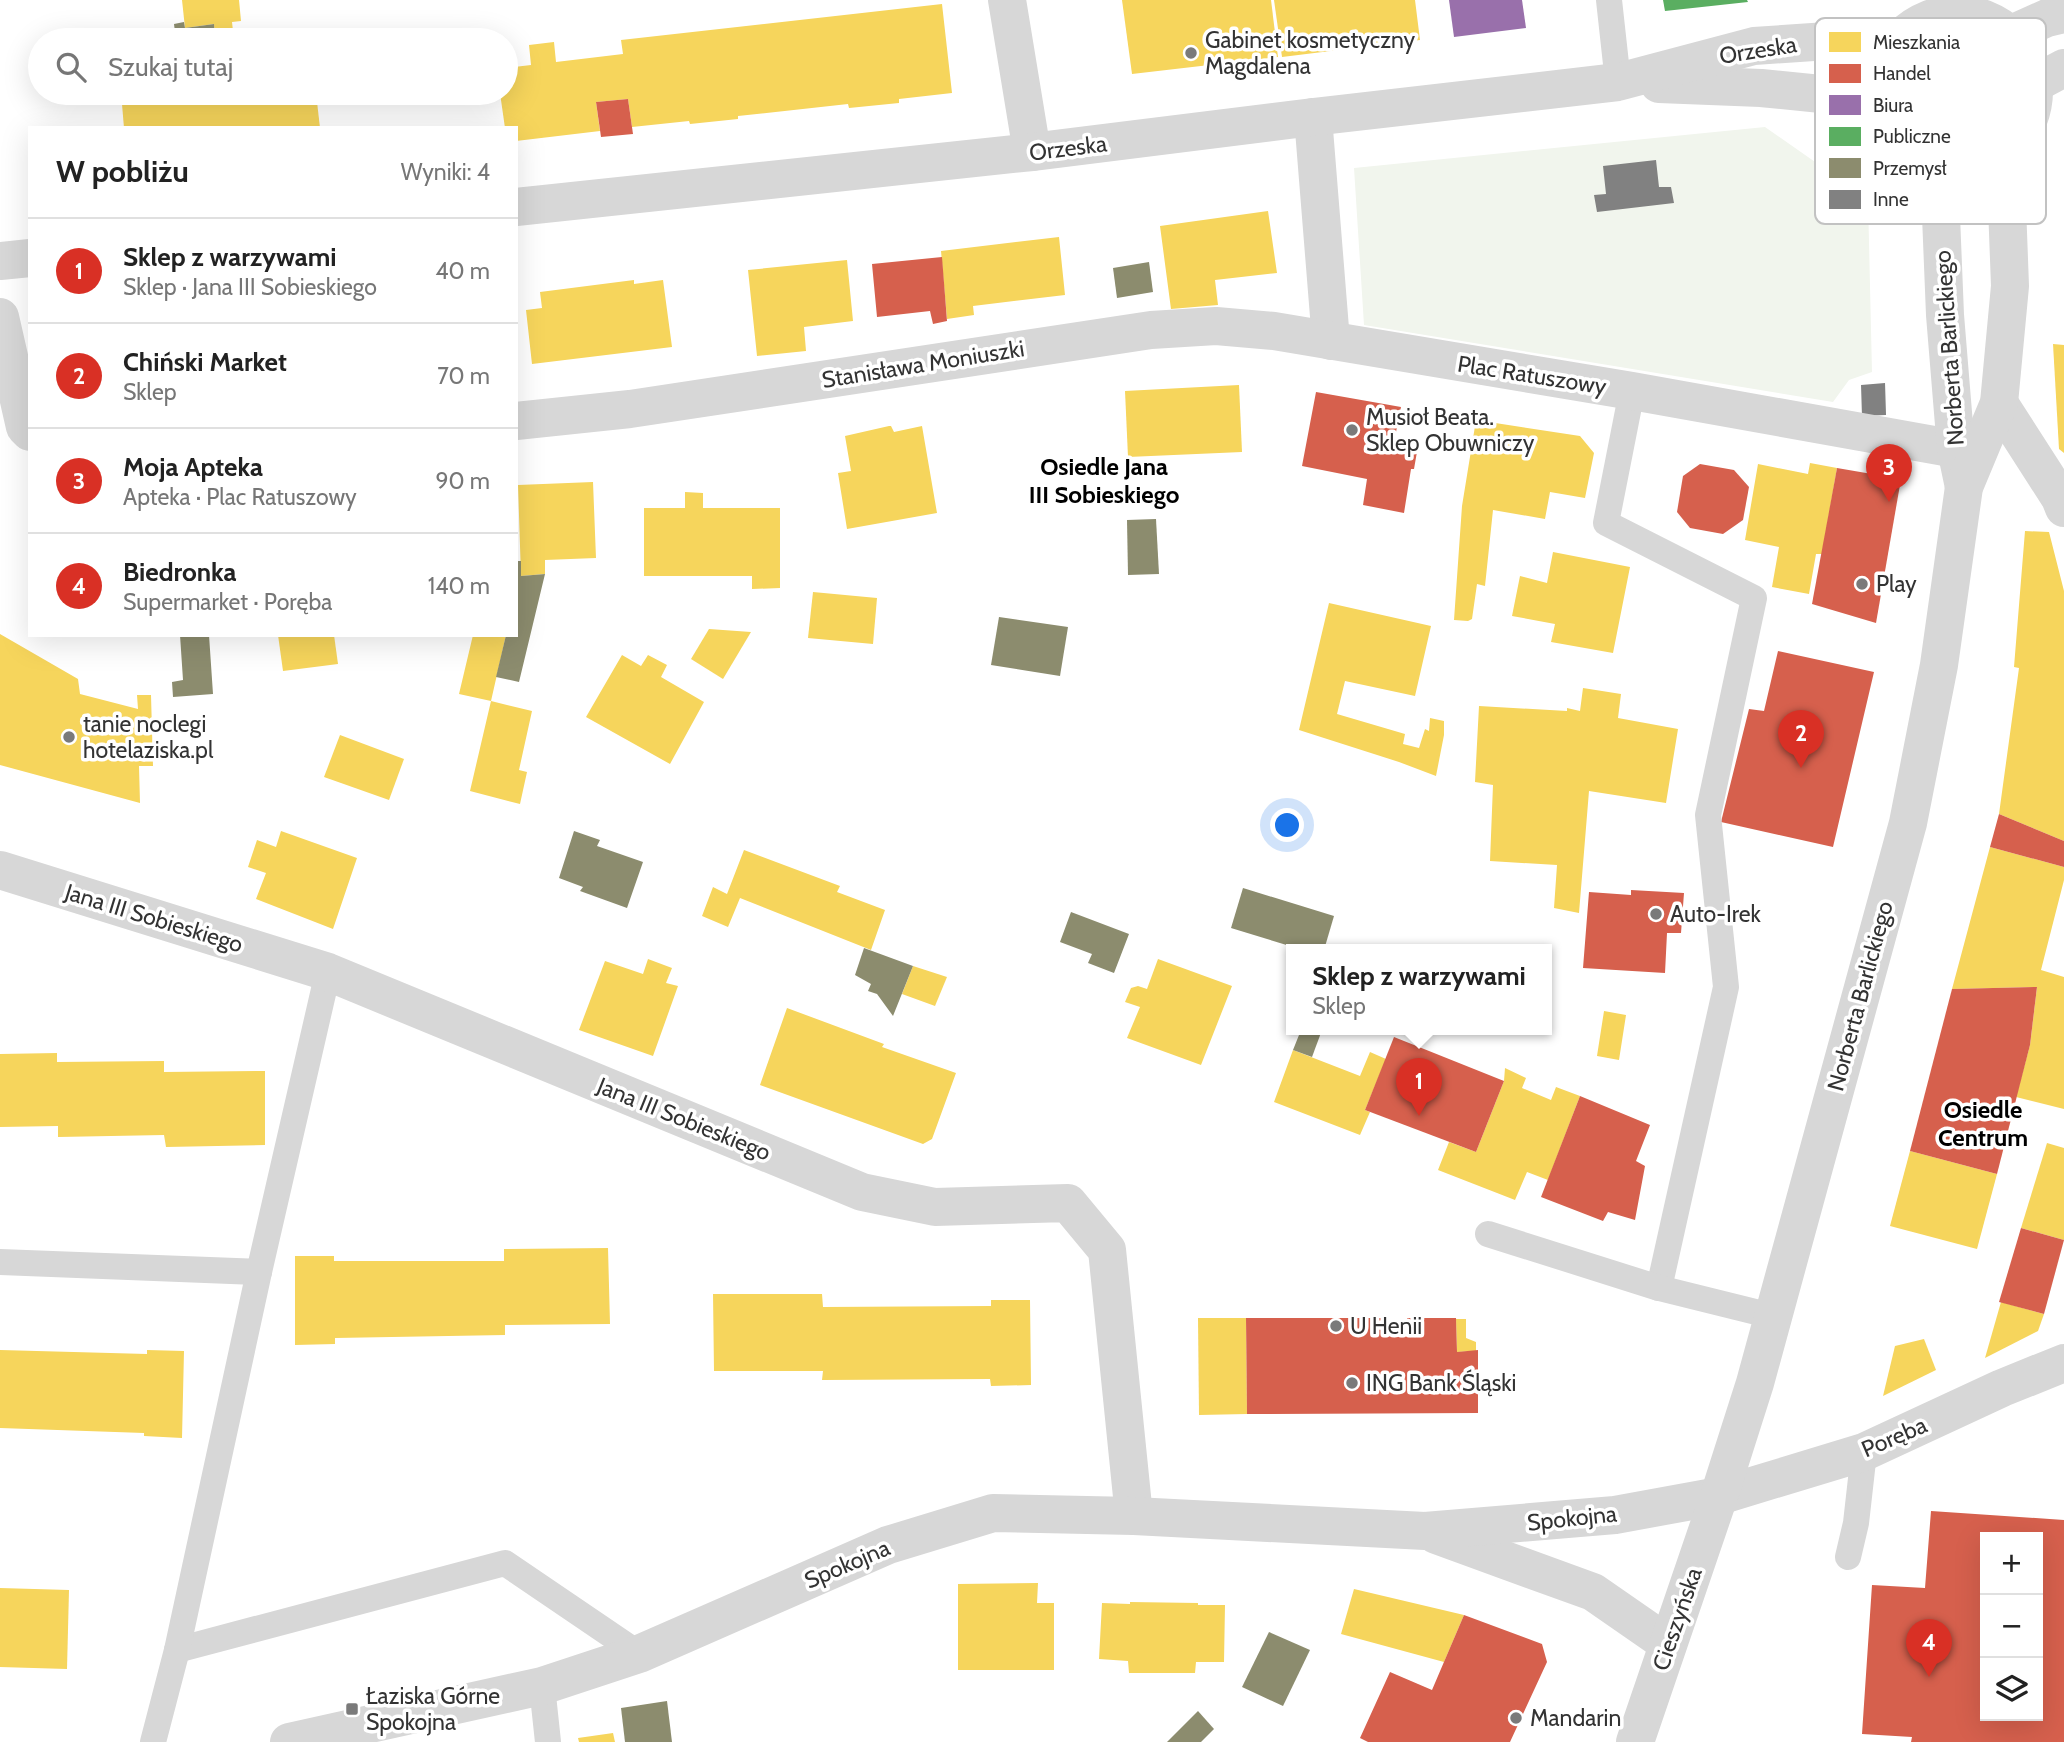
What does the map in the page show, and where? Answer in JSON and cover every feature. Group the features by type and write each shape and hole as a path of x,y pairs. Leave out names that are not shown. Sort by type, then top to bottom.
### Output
{"street":[{"path":"1007,0 1032,152"},
{"path":"1941,8 1992,18"},
{"path":"2046,18 2064,14"},
{"name":"Orzeska","path":"518,207 1032,152 1618,82 1754,46 1815,42"},
{"name":"Orzeska","path":"1618,82 1761,88 1815,93"},
{"path":"1313,117 1331,341"},
{"name":"Norberta Barlickiego","path":"1941,224 1955,449 1964,487"},
{"name":"Norberta Barlickiego","path":"1719,1496 1755,1383 1908,823 1940,657 1964,487 1999,403 2010,286 2008,224"},
{"path":"0,261 28,258"},
{"path":"0,317 25,427 28,430"},
{"name":"Stanisława Moniuszki","path":"518,421 644,407 1151,330 1216,326 1274,331 1331,341"},
{"name":"Plac Ratuszowy","path":"1331,341 1955,449"},
{"path":"1999,403 2064,508"},
{"name":"Jana III Sobieskiego","path":"0,870 328,972 862,1192 935,1208 1068,1203 1107,1250 1134,1516"},
{"name":"Poręba","path":"1719,1496 1864,1452 2002,1388 2064,1363"},
{"name":"Spokojna","path":"289,1742 542,1686 639,1654 888,1545 993,1513 1134,1516 1425,1531 1615,1515 1719,1496"},
{"name":"Cieszyńska","path":"1635,1742 1719,1496"},
{"name":"Spokojna","path":"1425,1531 1593,1592 1668,1644"}],"lane":[{"path":"1609,0 1618,82"},
{"path":"1632,391 1606,523 1754,598 1708,815 1726,987 1659,1288"},
{"path":"152,1742 177,1650 259,1272 328,972"},
{"path":"1488,1234 1659,1288 1772,1316"},
{"path":"0,1262 259,1272"},
{"path":"1848,1557 1856,1523 1864,1452"},
{"path":"177,1650 505,1563 639,1654"},
{"path":"542,1686 548,1742"}],"shaded area":[{"path":"1765,127 1815,162 1815,224 1869,224 1872,372 1849,380 1833,402 1364,325 1354,168"}],"building: Mieszkania":[{"path":"182,0 239,0 241,21 232,22 233,28 214,28 214,24 185,28"},
{"path":"1122,0 1271,0 1278,57 1132,74"},
{"path":"1274,0 1415,0 1420,40 1282,57"},
{"path":"942,4 952,93 899,99 899,103 849,108 848,104 738,116 738,119 632,127 628,99 596,102 600,131 518,141 518,126 505,126 502,105 518,105 518,67 531,65 529,45 554,42 556,62 623,54 621,40"},
{"path":"122,105 317,105 320,126 124,126"},
{"path":"1268,211 1277,273 1215,280 1218,305 1171,309 1160,226"},
{"path":"1059,237 1065,295 973,306 974,315 947,319 941,251"},
{"path":"847,260 853,321 804,327 806,351 757,356 748,270"},
{"path":"634,280 634,284 663,280 672,347 532,364 526,310 542,308 540,292"},
{"path":"2053,344 2064,345 2064,453 2059,449"},
{"path":"1239,385 1242,452 1128,457 1125,391"},
{"path":"1476,420 1580,436 1594,453 1585,498 1550,492 1545,519 1493,510 1485,586 1477,584 1472,619 1454,620 1462,506"},
{"path":"891,426 894,432 922,426 937,513 847,529 838,473 851,471 845,436"},
{"path":"1810,463 1837,468 1822,554 1816,554 1809,594 1772,587 1779,547 1745,540 1758,464 1808,474"},
{"path":"593,482 596,558 545,560 545,574 521,576 518,485"},
{"path":"685,492 703,493 703,508 780,508 780,588 752,589 752,576 644,576 644,508 685,508"},
{"path":"2025,531 2049,532 2064,591 2064,841 1999,814 2019,668 2014,667"},
{"path":"1553,552 1630,567 1613,653 1551,642 1555,624 1512,616 1520,576 1547,583"},
{"path":"813,592 877,598 873,644 808,638"},
{"path":"1329,603 1431,626 1415,696 1345,681 1337,714 1405,734 1403,744 1419,748 1425,729 1429,731 1430,718 1444,721 1436,776 1299,730"},
{"path":"709,629 751,632 723,679 691,659"},
{"name":"tanie noclegi hotelaziska.pl","path":"0,634 78,679 80,694 138,709 137,695 151,695 153,766 139,766 140,803 0,765"},
{"path":"278,637 334,637 338,664 283,671"},
{"path":"473,637 506,637 491,701 459,694"},
{"path":"622,655 641,666 648,655 667,665 661,677 704,702 670,764 586,717"},
{"path":"1583,688 1621,694 1618,718 1678,729 1666,803 1589,791 1579,913 1554,908 1557,865 1490,861 1493,785 1475,782 1479,706 1567,711 1567,708 1580,711"},
{"path":"491,701 532,711 519,770 527,772 520,804 470,791"},
{"path":"340,735 404,759 389,800 324,777"},
{"path":"281,831 357,858 333,929 256,899 266,873 248,867 257,840 276,847"},
{"path":"1990,847 2064,867 2064,880 2041,970 2064,977 2064,1109 2016,1097 2030,1045 2037,987 1952,989"},
{"path":"744,850 840,886 837,892 885,910 871,950 740,898 728,927 702,916 713,887 727,894"},
{"path":"648,959 672,968 666,983 678,986 653,1056 579,1030 605,961 643,974"},
{"path":"1158,959 1232,986 1201,1065 1127,1038 1140,1007 1125,1002 1131,988 1138,986 1147,989"},
{"path":"913,966 947,977 935,1006 902,994"},
{"path":"787,1008 884,1044 882,1047 956,1073 932,1139 923,1144 760,1085"},
{"path":"1604,1011 1626,1015 1619,1060 1597,1056"},
{"path":"1293,1050 1360,1076 1370,1052 1386,1059 1365,1110 1370,1112 1360,1135 1274,1102"},
{"path":"57,1053 57,1062 164,1061 164,1072 265,1071 265,1145 166,1147 164,1135 58,1137 58,1126 0,1127 0,1054"},
{"path":"1505,1068 1526,1078 1522,1088 1551,1100 1556,1087 1580,1096 1548,1180 1527,1172 1515,1200 1438,1170 1449,1142 1476,1152 1504,1081"},
{"path":"2047,1143 2064,1148 2064,1240 2021,1228"},
{"path":"1910,1151 1997,1174 1977,1249 1890,1226"},
{"path":"608,1248 610,1324 505,1325 505,1335 335,1338 335,1344 295,1345 295,1256 334,1256 334,1261 504,1261 504,1249"},
{"path":"713,1294 822,1294 823,1307 991,1306 991,1300 1030,1300 1031,1385 991,1386 990,1379 822,1380 823,1371 714,1371"},
{"path":"2001,1302 2044,1314 2038,1331 1985,1358"},
{"path":"1198,1318 1246,1318 1247,1414 1199,1415"},
{"path":"1456,1319 1466,1319 1466,1338 1476,1342 1476,1351 1457,1352"},
{"path":"1924,1339 1936,1370 1883,1396 1895,1346"},
{"path":"0,1350 147,1354 147,1350 184,1351 182,1438 144,1436 144,1433 0,1428"},
{"path":"1038,1583 1037,1603 1054,1603 1054,1670 958,1670 958,1584"},
{"path":"0,1588 69,1590 67,1669 0,1667"},
{"path":"1354,1589 1464,1615 1444,1662 1341,1634"},
{"path":"1102,1603 1225,1605 1224,1662 1196,1662 1195,1673 1129,1673 1128,1661 1099,1659"},
{"path":"613,1733 615,1742 579,1742 578,1738"}],"building: Handel":[{"path":"628,99 633,134 601,137 596,102"},
{"path":"942,257 947,321 933,324 930,311 877,317 872,264"},
{"path":"1316,392 1401,407 1394,442 1418,446 1414,469 1411,469 1404,513 1363,505 1367,479 1302,466"},
{"path":"1700,464 1734,470 1749,487 1743,520 1723,534 1690,528 1677,512 1683,476"},
{"path":"1837,468 1901,479 1876,623 1812,604"},
{"path":"1778,651 1874,672 1833,847 1721,822 1749,709 1764,711"},
{"path":"1999,814 2064,841 2064,867 1990,847"},
{"path":"1631,890 1684,893 1681,933 1667,933 1665,973 1583,968 1589,892 1631,895"},
{"path":"2037,987 2030,1045 1997,1174 1910,1151 1952,989"},
{"path":"1394,1037 1504,1081 1476,1152 1365,1110"},
{"path":"1580,1096 1650,1125 1636,1161 1645,1166 1635,1220 1608,1212 1603,1221 1541,1197"},
{"path":"2021,1228 2064,1240 2044,1314 1999,1302"},
{"name":"ING Bank Śląski","path":"1246,1318 1389,1318 1389,1334 1407,1334 1407,1318 1456,1318 1457,1352 1478,1350 1478,1413 1247,1414"},
{"path":"1931,1511 2064,1520 2064,1742 1911,1742 1912,1737 1862,1734 1872,1585 1925,1588"},
{"path":"1464,1615 1542,1644 1547,1662 1510,1742 1368,1742 1360,1738 1390,1672 1432,1690"}],"building: Biura":[{"path":"1449,0 1522,0 1526,28 1454,37"}],"building: Publiczne":[{"path":"1663,0 1747,0 1748,2 1665,11"}],"building: Przemysł":[{"path":"184,22 185,28 174,28 174,24"},
{"path":"214,24 214,28 185,28"},
{"path":"1149,262 1153,292 1117,298 1113,268"},
{"path":"1156,519 1159,574 1128,575 1127,520"},
{"path":"518,561 521,561 521,576 545,574 519,682 496,677 506,637 518,637"},
{"path":"999,617 1068,627 1060,676 991,665"},
{"path":"180,637 209,637 213,694 173,697 172,682 183,680"},
{"path":"574,831 600,840 597,846 643,862 627,908 580,891 583,887 559,878"},
{"path":"1243,888 1334,916 1326,944 1286,945 1231,928"},
{"path":"1071,912 1129,934 1114,973 1088,963 1092,954 1060,942"},
{"path":"864,948 913,966 893,1016 877,994 868,991 871,984 855,975"},
{"path":"1299,1035 1320,1035 1312,1057 1293,1050"},
{"path":"1269,1632 1310,1650 1283,1706 1242,1687"},
{"path":"667,1701 672,1742 625,1742 621,1708"},
{"path":"1198,1711 1214,1729 1201,1742 1167,1742"}],"building: Inne":[{"path":"1656,160 1659,187 1671,187 1674,203 1597,212 1594,195 1606,194 1603,166"},
{"path":"1885,383 1886,415 1862,416 1861,385"}],"place":[{"name":"Gabinet kosmetyczny Magdalena","path":"1191,53"},
{"name":"Musioł Beata. Sklep Obuwniczy","path":"1352,430"},
{"name":"Moja Apteka","path":"1889,502"},
{"name":"Play","path":"1862,584"},
{"name":"tanie noclegi hotelaziska.pl","path":"69,737"},
{"name":"Chiński Market","path":"1801,768"},
{"name":"Auto-Irek","path":"1656,914"},
{"name":"Sklep z warzywami","path":"1419,1116"},
{"name":"U Henii","path":"1336,1326"},
{"name":"ING Bank Śląski","path":"1352,1383"},
{"name":"Biedronka","path":"1929,1677"},
{"name":"Łaziska Górne Spokojna","path":"352,1709"},
{"name":"Mandarin","path":"1516,1718"}],"district":[{"name":"Osiedle Jana III Sobieskiego","path":"1104,480"},
{"name":"Osiedle Centrum","path":"1983,1123"}]}
